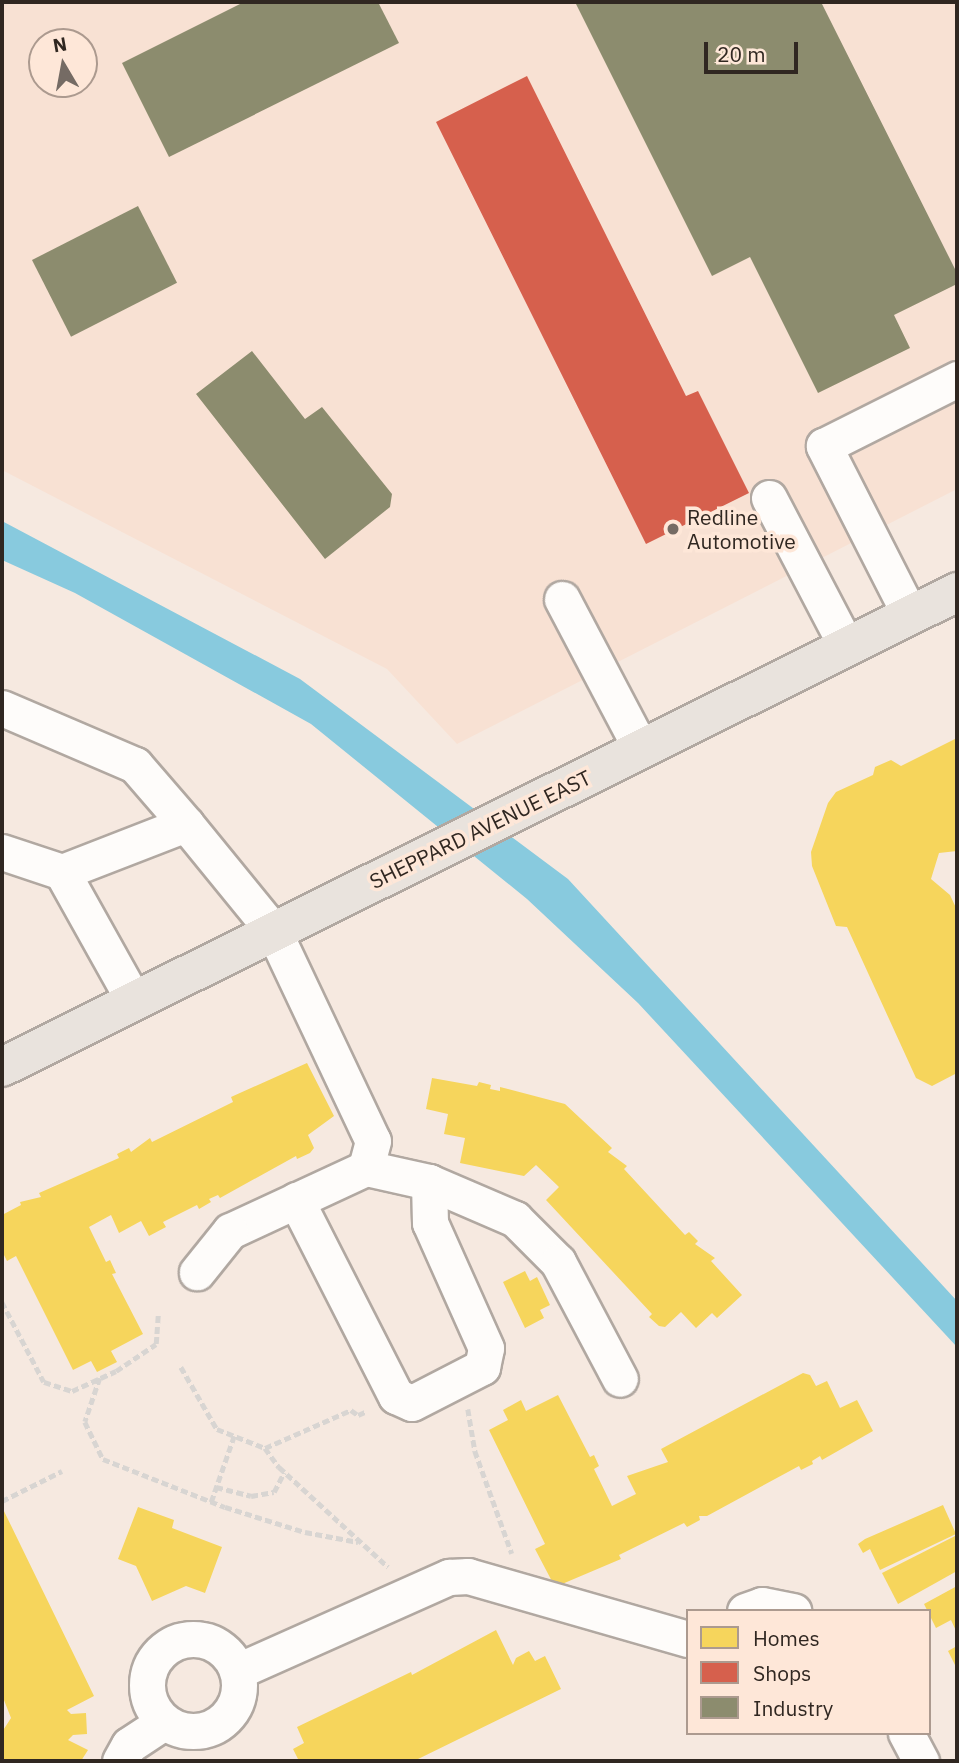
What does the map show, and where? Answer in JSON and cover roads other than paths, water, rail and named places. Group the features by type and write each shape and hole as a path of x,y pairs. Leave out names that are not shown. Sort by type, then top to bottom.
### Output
{"main road":[{"name":"SHEPPARD AVENUE EAST","path":"2,1067 957,592"}],"street":[{"path":"910,615 824,446 957,379"},
{"path":"769,498 847,647"},
{"path":"562,599 641,749"},
{"path":"2,708 135,765 274,932 373,1141 366,1168"},
{"path":"2,852 62,872 186,824"},
{"path":"62,872 134,1001"},
{"path":"197,1272 230,1231 366,1168 429,1182 515,1219 558,1262 620,1379"},
{"path":"296,1200 396,1396 412,1403 482,1367 486,1348 430,1223 429,1182"},
{"path":"240,1670 449,1577 468,1576 686,1638"},
{"path":"751,1609 762,1605 783,1609"},
{"path":"186,1639 216,1645 240,1670 238,1697 221,1722 193,1731 164,1722 154,1710 147,1681 150,1667 171,1644 186,1639"},
{"path":"120,1761 129,1745 164,1722"},
{"path":"907,1735 921,1761"}],"water":[{"path":"2,521 300,679 568,879 957,1301 957,1347 638,1003 527,899 311,724 75,593 2,560"}],"place":[{"name":"Redline Automotive","path":"673,529"}]}
